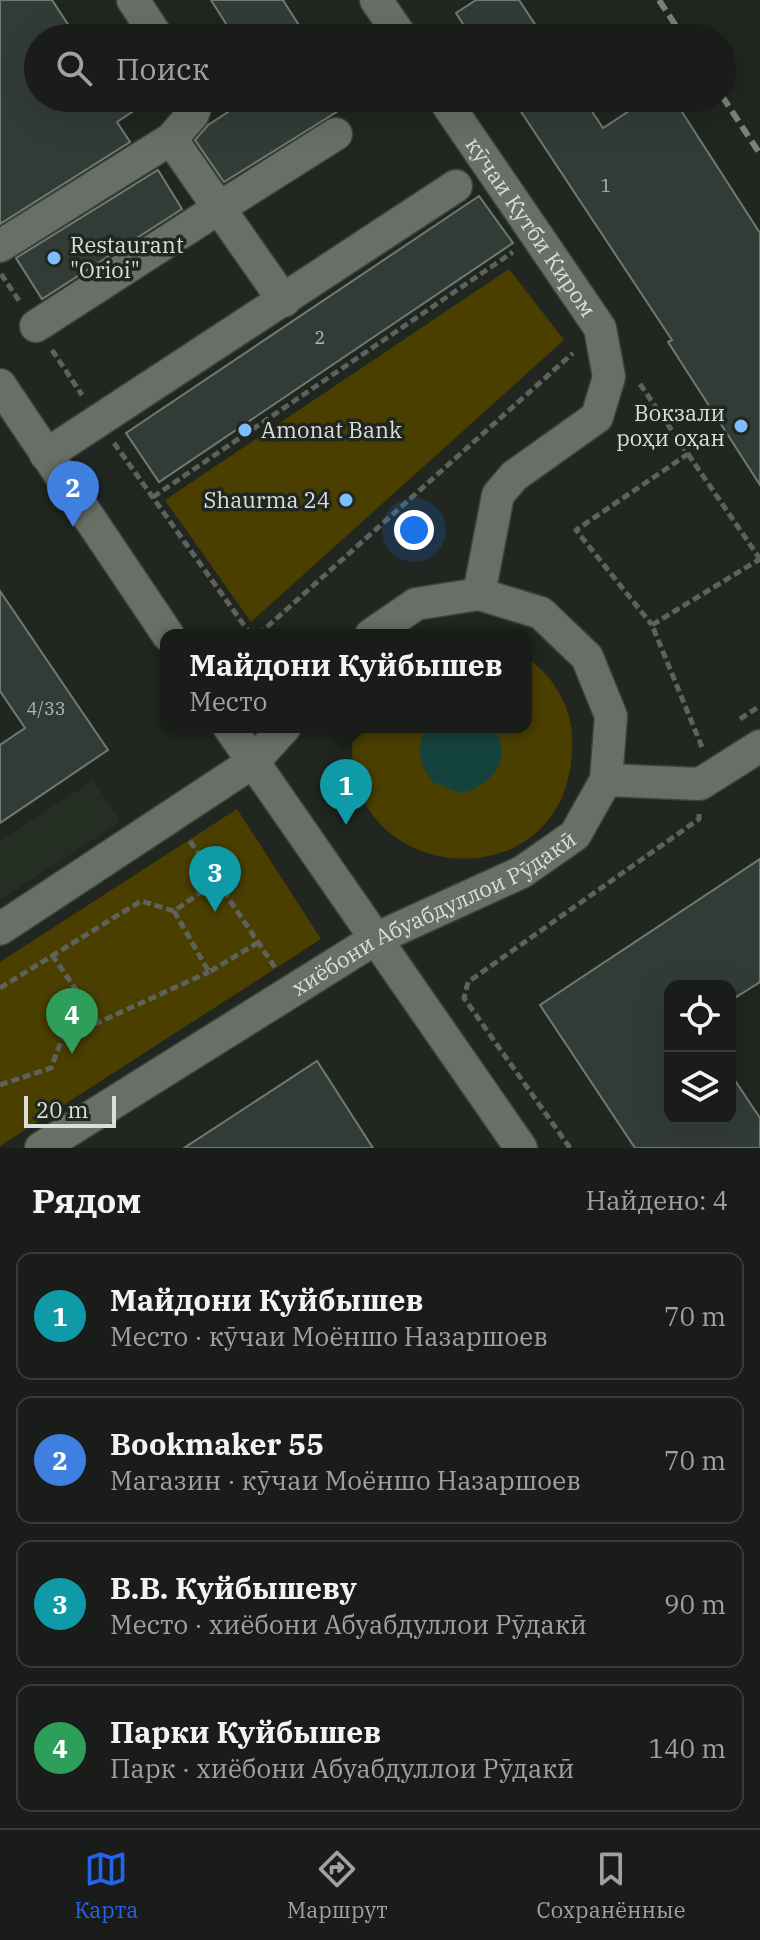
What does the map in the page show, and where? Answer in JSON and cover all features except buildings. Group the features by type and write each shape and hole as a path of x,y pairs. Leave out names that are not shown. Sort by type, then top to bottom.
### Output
{"street":[{"path":"133,0 149,24"},
{"path":"376,0 392,24"},
{"path":"0,246 171,139 194,112"},
{"name":"кӯчаи Кутби Киром","path":"453,112 600,328 609,377 597,417 514,476 498,495 479,594"},
{"path":"36,326 336,134"},
{"path":"171,139 284,301"},
{"path":"46,455 456,186"},
{"path":"0,385 164,629"},
{"name":"хиёбони Абуабдуллои Рӯдакӣ","path":"41,1148 375,939 522,872 575,835 606,780 611,716 587,657 541,613 479,594 416,604 380,629"},
{"path":"233,733 521,1148"},
{"path":"0,929 253,762 280,733"},
{"path":"606,780 700,784 760,746"}],"path":[{"path":"153,497 537,236"},
{"path":"0,273 99,421 247,629"},
{"path":"265,629 600,328"},
{"path":"636,378 760,559 652,625"},
{"path":"570,1148 464,998 468,982 699,819 702,743 652,625 576,530 688,454"},
{"path":"173,814 289,990"},
{"path":"174,911 217,881"},
{"path":"0,988 141,901 174,911 209,972"},
{"path":"0,1085 51,1068 62,1039 97,1020 209,972 259,942"},
{"path":"52,955 97,1020"}],"shaded area":[{"path":"509,269 564,340 251,622 165,500"},
{"path":"532,662 551,680 568,712 572,734 564,791 538,831 500,853 457,858 414,848 378,822 356,781 354,733 532,733"},
{"path":"93,780 120,822 0,900 0,841"},
{"path":"237,809 321,939 0,1146 0,962"}],"water":[{"path":"496,733 502,749 501,759 497,769 482,784 460,793 433,782 424,769 420,755 423,734"}],"railway":[{"path":"659,0 675,24"},
{"path":"732,112 760,154"}],"place":[{"name":"Restaurant \"Orioi\"","path":"54,258"},
{"name":"Вокзали роҳи оҳан","path":"741,426"},
{"name":"Amonat Bank","path":"245,430"},
{"name":"Shaurma 24","path":"346,500"},
{"name":"Bookmaker 55","path":"73,527"},
{"name":"Майдони Куйбышев","path":"346,825"},
{"name":"В.В. Куйбышеву","path":"215,912"},
{"name":"Парки Куйбышев","path":"72,1054"}]}
